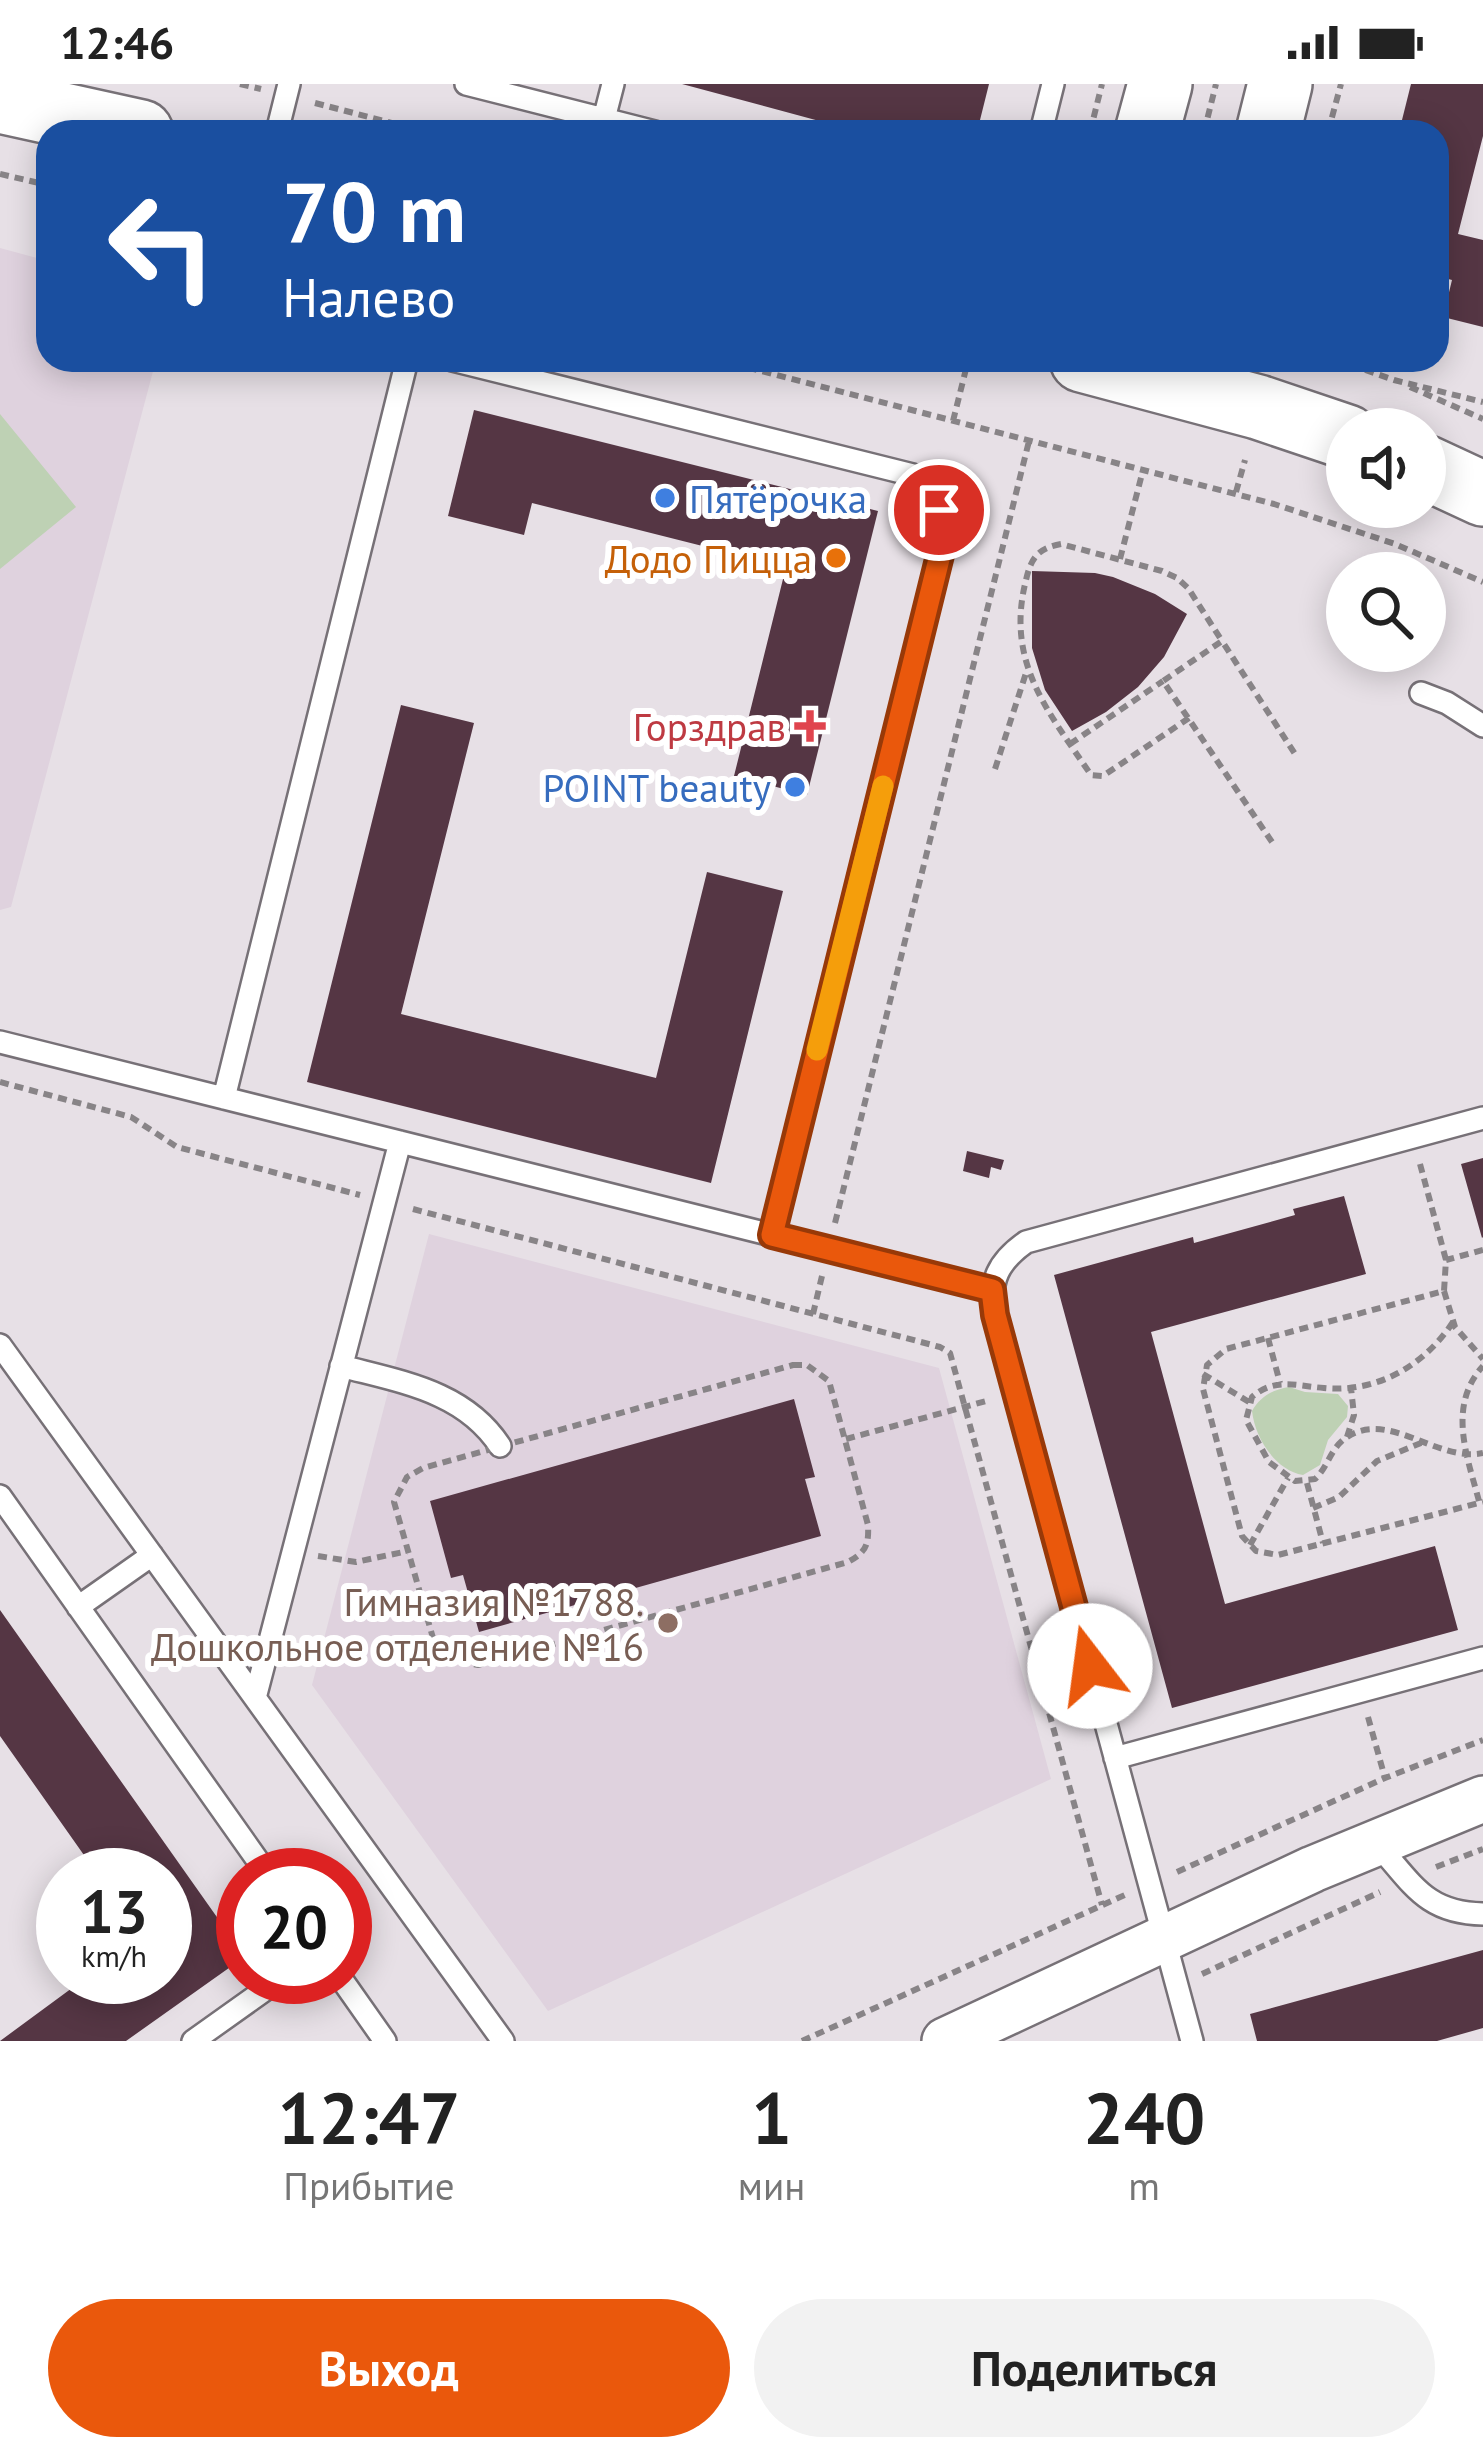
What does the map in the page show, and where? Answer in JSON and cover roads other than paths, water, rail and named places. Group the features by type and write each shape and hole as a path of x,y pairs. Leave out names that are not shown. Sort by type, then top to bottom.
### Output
{"street":[{"path":"1150,120 1160,84"},
{"path":"1271,120 1280,84"},
{"path":"0,101 86,120"},
{"path":"1175,372 1205,376 1326,427"},
{"path":"1446,477 1483,494"},
{"path":"945,2041 1375,1842 1483,1799"}],"lane":[{"path":"466,84 608,120"},
{"path":"604,119 613,84"},
{"path":"1044,120 1053,84"},
{"path":"280,120 288,90"},
{"path":"224,1098 404,372"},
{"path":"500,372 913,476 939,510 943,543 772,1235"},
{"path":"1421,693 1483,726"},
{"path":"0,1042 992,1290"},
{"path":"1192,2041 1016,1393 992,1290 996,1273 1026,1242 1483,1118"},
{"path":"255,1698 400,1142"},
{"path":"0,1345 503,2041"},
{"path":"341,1366 447,1397 480,1420 500,1446"},
{"path":"0,1496 249,1848"},
{"path":"78,1607 152,1555"},
{"path":"1115,1758 1483,1658"},
{"path":"1375,1842 1432,1905 1455,1913 1483,1914"},
{"path":"193,2041 245,2004"},
{"path":"359,2004 385,2041"}],"place":[{"name":"Пятёрочка","path":"665,498"},
{"name":"Додо Пицца","path":"836,558"},
{"name":"Горздрав","path":"810,726"},
{"name":"POINT beauty","path":"795,787"},
{"name":"Гимназия №1788. Дошкольное отделение №16","path":"668,1623"}]}
